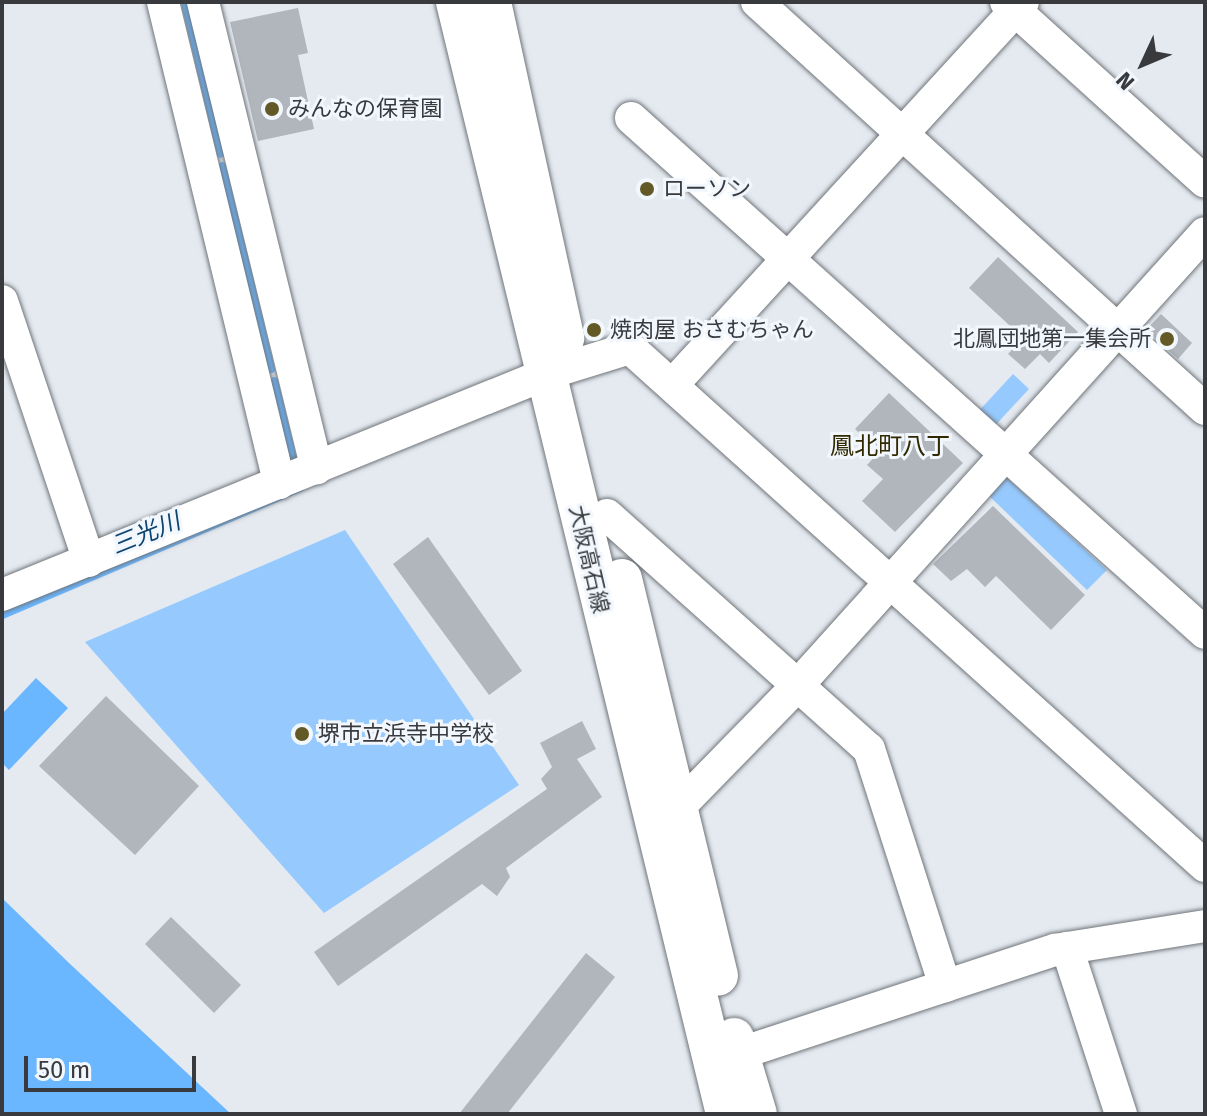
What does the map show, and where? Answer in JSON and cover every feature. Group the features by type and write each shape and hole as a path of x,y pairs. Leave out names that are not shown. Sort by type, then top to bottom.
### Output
{"main road":[{"name":"大阪高石線","path":"456,2 558,370 664,812 757,1114"},
{"name":"大阪高石線","path":"491,2 558,370 607,515 726,1114"}],"street":[{"path":"163,2 223,160"},
{"path":"203,2 223,160 296,476"},
{"path":"757,2 1205,409"},
{"path":"675,382 1015,5 1205,182"},
{"path":"631,118 1205,633"},
{"path":"664,812 798,685 1205,233"},
{"path":"2,301 89,561"},
{"path":"2,595 558,370 630,348 675,382 1205,866"},
{"path":"607,515 869,749 945,986"},
{"path":"738,1054 1067,948 1205,926"},
{"path":"1067,948 1121,1114"}],"shaded area":[{"path":"1013,374 1029,389 991,430 975,415"},
{"path":"996,478 1007,478 1107,570 1087,590 984,491"},
{"path":"345,530 519,785 324,913 85,642"},
{"path":"36,678 68,708 9,770 2,763 2,714"},
{"path":"2,898 69,963 231,1114 2,1114"}],"building":[{"path":"298,8 308,53 298,55 314,129 258,141 230,22"},
{"path":"998,257 1078,332 1049,363 1040,354 1025,369 1008,354 1023,338 969,288"},
{"name":"北鳳団地第一集会所","path":"1161,314 1192,343 1178,359 1146,330"},
{"path":"889,393 963,463 895,532 862,501 883,479 867,465 879,452 855,429"},
{"path":"993,506 1085,595 1051,630 996,576 985,587 967,569 951,581 933,564"},
{"path":"428,537 522,671 489,695 393,564"},
{"path":"106,696 199,786 135,855 39,766"},
{"path":"582,721 596,749 577,759 602,797 506,868 510,877 497,896 482,884 338,986 314,952 547,789 541,779 552,767 540,743"},
{"path":"171,917 241,985 214,1013 145,944"},
{"path":"586,953 615,977 507,1114 459,1114"}],"waterway":[{"name":"三光川","path":"184,2 220,154"},
{"name":"三光川","path":"222,165 271,369"},
{"name":"三光川","path":"274,380 293,459"},
{"name":"三光川","path":"2,615 300,488"}],"place":[{"name":"みんなの保育園","path":"272,109"},
{"name":"ローソン","path":"647,189"},
{"name":"焼肉屋 おさむちゃん","path":"594,330"},
{"name":"北鳳団地第一集会所","path":"1167,339"},
{"name":"堺市立浜寺中学校","path":"302,734"}],"district":[{"name":"鳳北町八丁","path":"890,447"}]}
